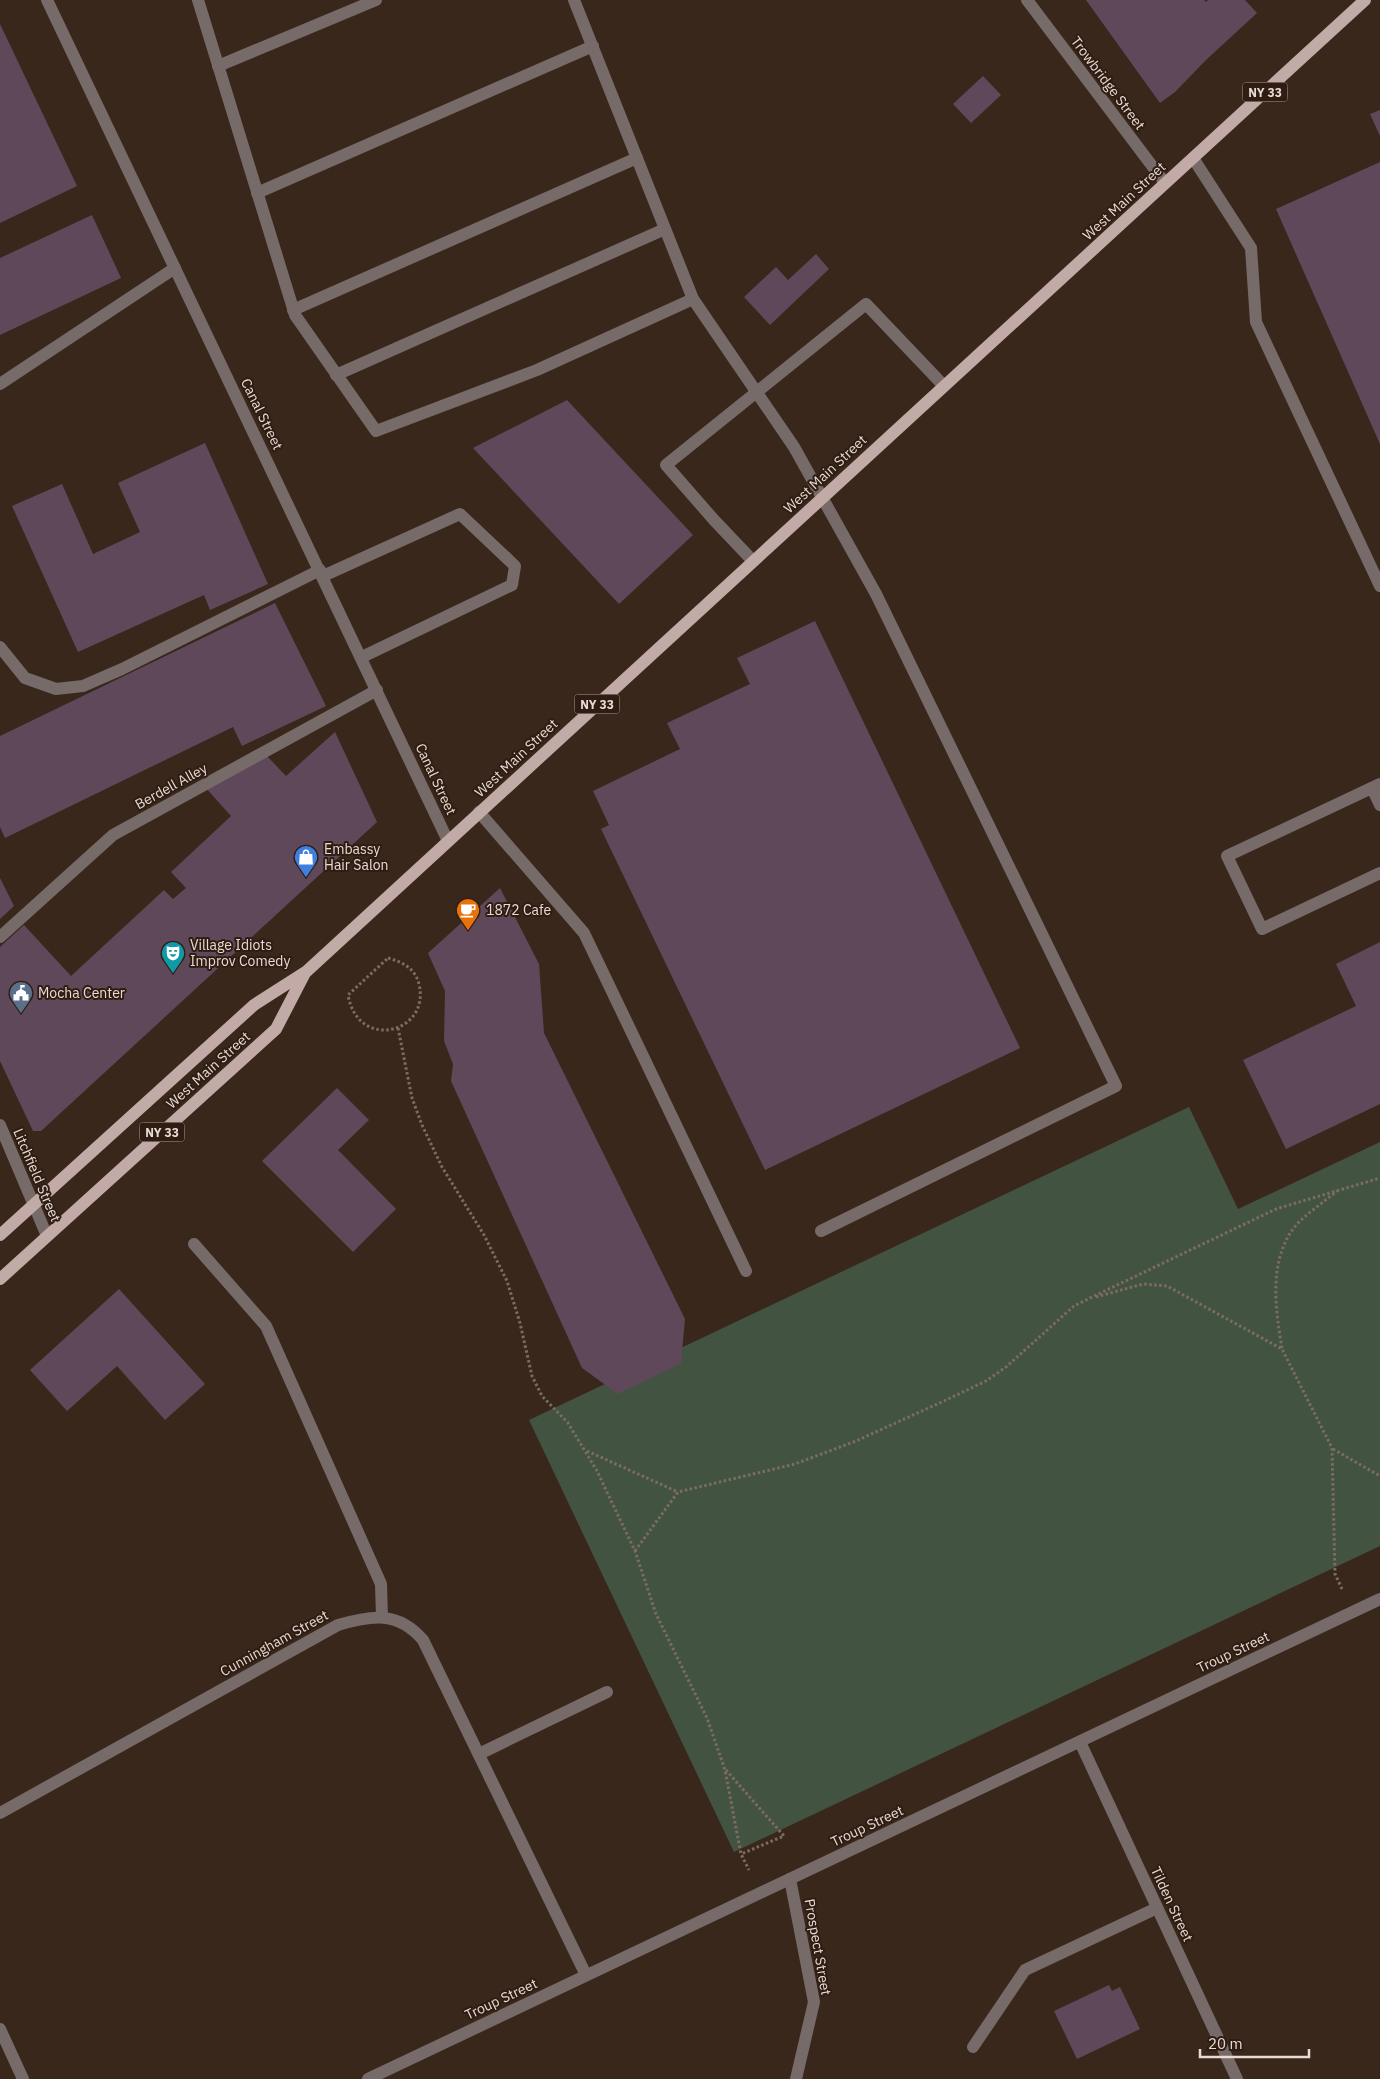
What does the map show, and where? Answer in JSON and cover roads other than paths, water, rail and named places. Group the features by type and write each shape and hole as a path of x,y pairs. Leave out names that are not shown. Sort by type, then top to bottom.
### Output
{"main road":[{"name":"West Main Street","path":"0,1235 254,1005 306,971 1365,0"},
{"name":"West Main Street","path":"0,1279 276,1029 306,971"}],"street":[{"name":"Canal Street","path":"48,0 448,841"},
{"path":"198,0 293,310 376,431 537,370 693,300"},
{"path":"218,66 376,0"},
{"path":"574,0 693,300 794,446 876,594 1116,1086 821,1231"},
{"name":"Trowbridge Street","path":"1027,0 1165,183"},
{"path":"258,193 593,46"},
{"path":"293,310 637,158"},
{"path":"1192,158 1251,248 1256,322 1380,586"},
{"path":"336,375 665,229"},
{"path":"0,384 175,268"},
{"path":"753,561 666,465 866,304 944,386"},
{"path":"0,647 25,678 56,689 84,686 321,573 460,514 515,566 512,585 362,657"},
{"name":"Berdell Alley","path":"0,937 113,835 377,690"},
{"path":"1380,805 1376,786 1227,856 1262,929 1380,873"},
{"path":"479,812 584,933 746,1271"},
{"name":"Litchfield Street","path":"0,1125 47,1236"},
{"path":"194,1244 266,1326 381,1584 382,1617"},
{"name":"Troup Street","path":"368,2079 1380,1599"},
{"name":"Cunningham Street","path":"0,1812 338,1625 362,1618 382,1617 400,1621 414,1629 423,1640 586,1976"},
{"path":"478,1754 607,1692"},
{"name":"Tilden Street","path":"1080,1742 1237,2079"},
{"name":"Prospect Street","path":"790,1879 814,2002 796,2079"},
{"path":"973,2047 1026,1970 1157,1908"},
{"path":"0,2029 23,2079"}],"place":[{"name":"Embassy Hair Salon","path":"306,878"},
{"name":"1872 Cafe","path":"468,931"},
{"name":"Village Idiots Improv Comedy","path":"173,974"},
{"name":"Mocha Center","path":"21,1014"}]}
